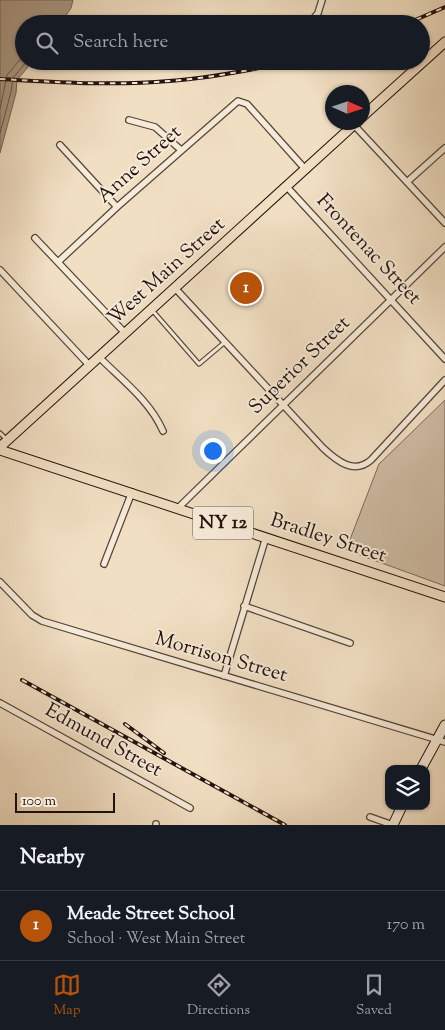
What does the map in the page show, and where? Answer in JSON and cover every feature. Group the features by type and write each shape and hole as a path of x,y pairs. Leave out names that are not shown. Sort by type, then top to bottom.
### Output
{"main road":[{"path":"430,56 445,42"},
{"path":"370,110 414,70"},
{"name":"West Main Street","path":"2,445 349,130"},
{"name":"Bradley Street","path":"2,445 178,508 445,597"}],"street":[{"path":"316,15 322,0"},
{"name":"Anne Street","path":"58,262 117,207 238,101 247,104 306,170"},
{"path":"130,120 155,127 181,150"},
{"path":"360,130 445,223"},
{"path":"60,145 117,207"},
{"path":"407,182 445,148"},
{"name":"Frontenac Street","path":"287,186 445,359"},
{"path":"35,238 126,334"},
{"name":"Superior Street","path":"178,508 445,247"},
{"path":"0,270 90,366"},
{"path":"175,288 323,448 347,465 365,466 399,432 445,380"},
{"path":"100,357 147,405 163,431"},
{"path":"104,564 132,492"},
{"path":"224,676 266,537"},
{"name":"Morrison Street","path":"0,582 32,615 42,621 441,741"},
{"path":"244,606 350,643"},
{"name":"Edmund Street","path":"0,703 190,808"},
{"path":"424,765 441,741 445,725"},
{"path":"370,818 393,825 400,810"}],"lane":[{"path":"152,310 200,364 226,342"},
{"path":"0,434 2,445"}],"shaded area":[{"path":"445,400 445,586 346,550 379,464"}],"water":[{"path":"0,0 73,0 66,15 15,15 15,70 25,70 17,80 16,93 0,153"}],"railway":[{"path":"427,15 445,7"},
{"path":"0,79 127,83 184,80 247,70"},
{"path":"22,680 285,825"},
{"path":"125,724 164,753"}],"place":[{"name":"Meade Street School","path":"246,288"}]}
